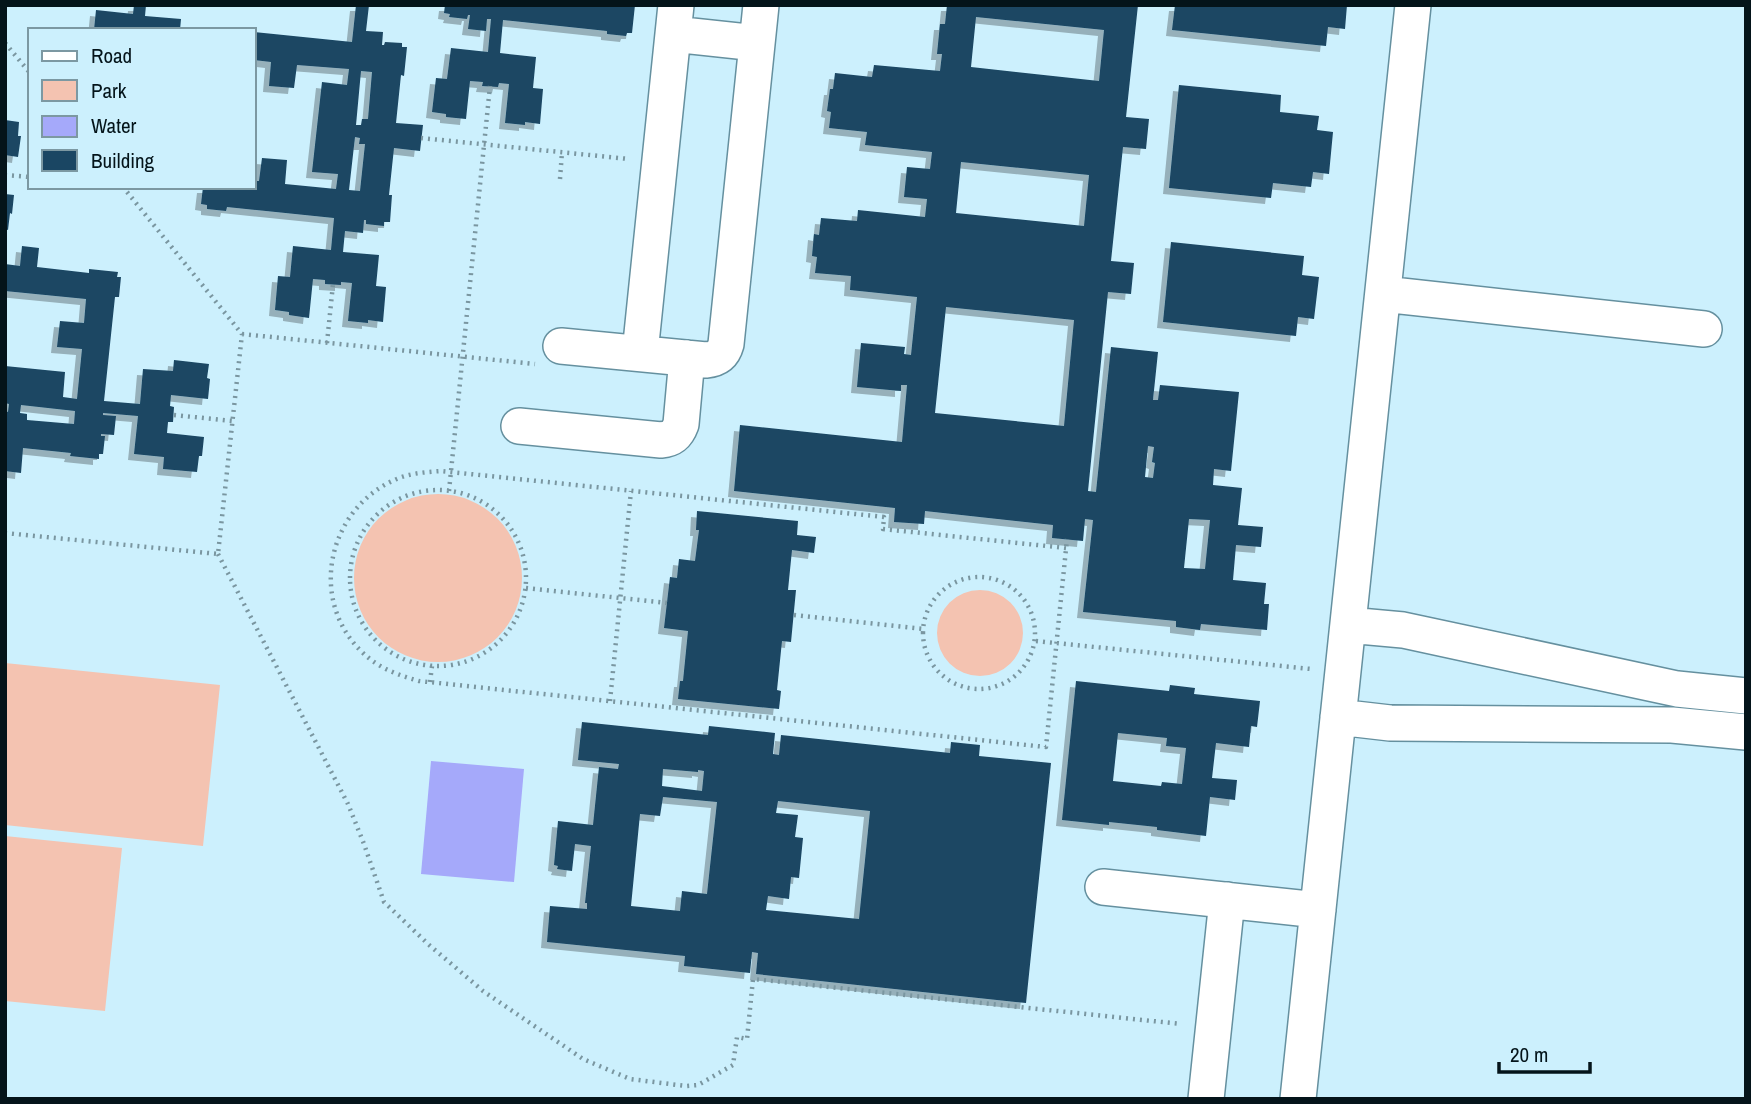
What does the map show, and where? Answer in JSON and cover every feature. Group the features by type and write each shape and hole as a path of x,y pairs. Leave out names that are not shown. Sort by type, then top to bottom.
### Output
{"lane":[{"path":"554,355 640,353 713,359 724,351 761,5"},
{"path":"1298,1099 1413,5"},
{"path":"640,353 674,20 757,43"},
{"path":"1383,294 1704,329"},
{"path":"519,426 668,439 679,431 681,424 687,358"},
{"path":"1348,625 1403,630 1677,689 1746,696"},
{"path":"1338,718 1390,723 1672,725 1746,732"},
{"path":"1103,887 1318,910"},
{"path":"1206,1099 1227,900"}],"path":[{"path":"5,43 28,71"},
{"path":"449,491 490,86"},
{"path":"421,138 660,162"},
{"path":"560,180 562,152"},
{"path":"5,175 28,177"},
{"path":"125,189 242,334 218,554 348,804 365,844 384,902 483,991 583,1059 630,1079 686,1086 698,1084 733,1065 737,1037 747,1039 753,979 1213,1027"},
{"path":"327,343 333,285"},
{"path":"242,334 463,356 554,355"},
{"path":"174,415 233,421"},
{"path":"1066,548 883,529 884,517 451,472 421,472 400,477 381,486 351,514 340,532 330,572 337,615 348,635 361,652 398,676 430,682 1046,747 1067,539"},
{"path":"421,491 449,491 481,502 498,513 511,529 521,547 526,568 526,588 521,608 512,626 499,642 463,663 443,667 403,660 385,649 370,635 359,619 351,599 349,579 351,558 358,539 369,522 384,508 402,497 421,491"},
{"path":"610,701 631,491"},
{"path":"5,533 218,554"},
{"path":"977,577 1009,585 1021,595 1033,616 1036,640 1023,670 1012,680 982,690 951,682 938,672 929,660 923,629 926,613 946,587 977,577"},
{"path":"526,588 667,603"},
{"path":"794,615 923,629"},
{"path":"1036,640 1343,673"},
{"path":"430,682 432,666"}],"green space":[{"path":"438,494 470,501 497,519 515,546 522,578 515,610 497,637 470,655 438,662 406,655 379,637 361,610 354,578 361,546 379,519 406,501"},
{"path":"980,590 996,594 1010,603 1019,617 1023,633 1019,649 1010,663 996,672 980,676 964,672 950,663 941,649 937,633 941,617 950,603 964,594"},
{"path":"5,663 220,685 203,846 5,825"},
{"path":"5,836 122,848 105,1011 5,1001"}],"water":[{"path":"431,761 524,769 514,882 421,874"}],"building":[{"path":"134,5 146,5 145,16 181,19 180,28 94,28 96,10 133,14"},
{"path":"356,5 369,5 366,31 383,32 382,45 385,42 402,43 402,47 407,47 396,123 423,125 420,151 394,148 389,195 392,195 390,222 384,222 384,226 366,224 364,220 363,233 345,231 343,252 379,255 376,286 386,287 383,322 348,321 352,283 325,284 325,280 313,279 309,318 275,310 278,276 290,277 293,246 331,250 334,218 227,207 226,211 207,209 207,205 201,204 203,189 256,189 262,158 287,160 285,184 336,189 338,174 312,172 322,82 347,85 349,69 297,65 294,88 269,86 271,62 256,60 256,32 352,42","holes":["361,71 372,72 368,119 362,119 361,125 356,125","355,137 360,138 359,144 365,144 360,191 349,190"]},
{"path":"445,5 635,5 632,33 627,33 626,36 607,34 607,31 503,20 500,53 536,57 533,88 543,89 540,124 525,122 525,125 505,123 509,84 499,83 498,87 482,86 483,82 470,81 466,119 432,112 436,78 447,79 451,48 488,52 491,19 487,19 486,31 468,29 470,15 467,19 449,17 450,14 444,13"},
{"path":"947,5 1138,5 1126,117 1149,119 1146,149 1123,147 1111,261 1134,263 1131,294 1108,292 1088,491 1096,492 1111,347 1158,352 1153,400 1158,400 1160,385 1239,392 1231,471 1214,469 1213,485 1242,488 1238,525 1263,527 1261,547 1236,545 1233,580 1266,583 1264,604 1269,604 1267,630 1201,624 1200,630 1176,627 1176,621 1083,612 1093,520 1085,519 1083,541 1052,538 1053,525 925,511 924,524 894,522 895,508 734,491 740,425 902,442 907,385 901,385 901,391 857,387 861,343 905,347 904,354 911,355 917,297 850,290 851,276 815,273 817,257 812,256 814,234 819,235 821,218 857,221 858,210 925,217 927,199 904,197 907,167 930,169 932,152 865,145 867,132 829,128 831,112 827,111 835,73 872,77 874,65 940,71 942,54 937,54 940,24 945,24","holes":["976,17 1104,30 1099,81 971,67","961,162 1089,175 1084,226 956,213","946,307 1074,320 1064,426 935,413","1148,446 1154,447 1153,478 1145,477","1189,519 1210,520 1205,569 1184,568"]},
{"path":"1175,5 1347,5 1345,29 1328,27 1326,46 1172,30"},
{"path":"1179,85 1281,95 1280,112 1319,116 1317,130 1333,132 1329,174 1313,172 1311,187 1273,183 1271,198 1169,188"},
{"path":"5,120 19,122 18,136 21,136 18,157 5,155"},
{"path":"5,194 14,195 8,230 5,229"},
{"path":"1171,242 1304,256 1302,275 1319,277 1314,319 1298,317 1296,336 1163,322"},
{"path":"22,246 39,248 37,267 89,273 89,269 118,272 117,277 121,277 119,297 115,297 104,401 140,404 143,369 173,371 174,360 209,364 208,399 171,395 170,406 174,407 173,422 168,422 167,433 204,437 197,472 163,469 164,457 134,454 138,416 103,413 116,416 114,435 101,434 105,436 103,454 99,454 99,459 23,448 21,473 5,471 5,411 8,412 9,404 5,403 5,366 65,372 63,397 77,399 82,349 57,347 60,321 84,323 86,299 5,291 5,264 20,266","holes":["21,405 75,411 74,424 27,420 27,414 20,413"]},
{"path":"697,511 798,521 797,535 816,537 814,553 792,550 788,590 796,590 791,642 782,641 777,690 781,691 779,709 678,699 680,681 683,681 688,631 664,628 670,577 677,578 679,559 695,561 699,530 696,530"},
{"path":"1076,681 1169,691 1170,685 1195,688 1194,694 1260,701 1257,727 1251,726 1249,747 1216,743 1212,778 1237,780 1235,800 1210,797 1206,836 1157,830 1157,827 1062,820","holes":["1118,733 1167,738 1166,746 1186,748 1182,784 1162,782 1161,786 1113,781"]},
{"path":"582,722 708,735 709,726 775,733 773,754 779,755 781,735 950,753 951,742 980,745 979,756 1051,763 1026,1003 756,974 758,953 752,952 750,973 684,966 685,956 547,942 550,906 587,909 585,903 591,846 575,844 572,871 557,869 558,866 554,865 558,821 593,825 599,767 618,769 619,764 578,760","holes":["663,769 704,771 702,791 662,786","663,797 717,802 707,894 682,891 680,911 631,906 640,814 660,816","778,801 870,811 859,919 766,910 768,896 789,899 791,877 799,878 803,838 795,837 798,815 776,813"]}]}
